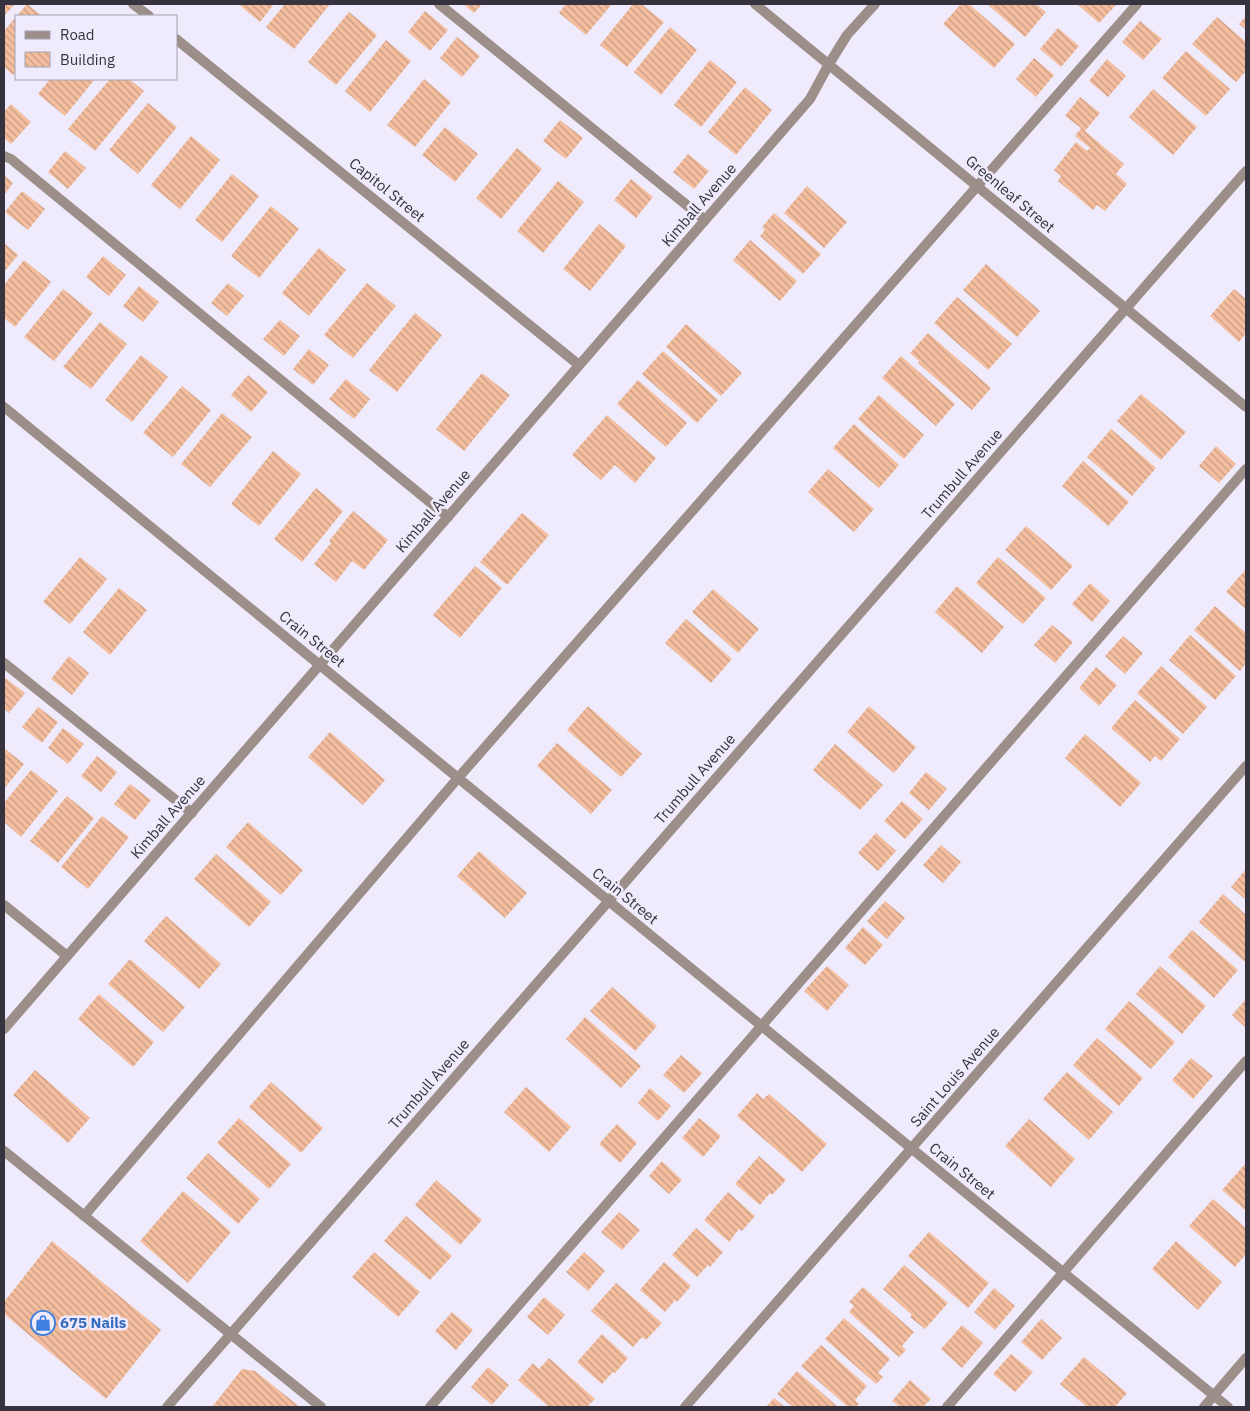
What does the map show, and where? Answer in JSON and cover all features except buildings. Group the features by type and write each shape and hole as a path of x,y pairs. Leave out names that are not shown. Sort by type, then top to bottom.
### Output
{"street":[{"path":"133,4 148,15"},
{"path":"440,4 705,220"},
{"name":"Greenleaf Street","path":"755,4 1246,408"},
{"name":"Kimball Avenue","path":"4,1029 810,99 847,35 875,4"},
{"path":"84,1216 458,778 1137,4"},
{"name":"Capitol Street","path":"178,41 579,365"},
{"path":"4,156 448,517"},
{"name":"Trumbull Avenue","path":"167,1407 1246,171"},
{"name":"Crain Street","path":"4,407 1228,1407"},
{"path":"430,1407 1246,468"},
{"path":"4,662 192,813"},
{"name":"Saint Louis Avenue","path":"685,1407 1246,766"},
{"path":"4,906 67,956"},
{"path":"947,1407 1246,1061"},
{"path":"4,1152 320,1407"},
{"path":"1204,1407 1246,1358"}],"place":[{"name":"675 Nails","path":"43,1323"}]}
